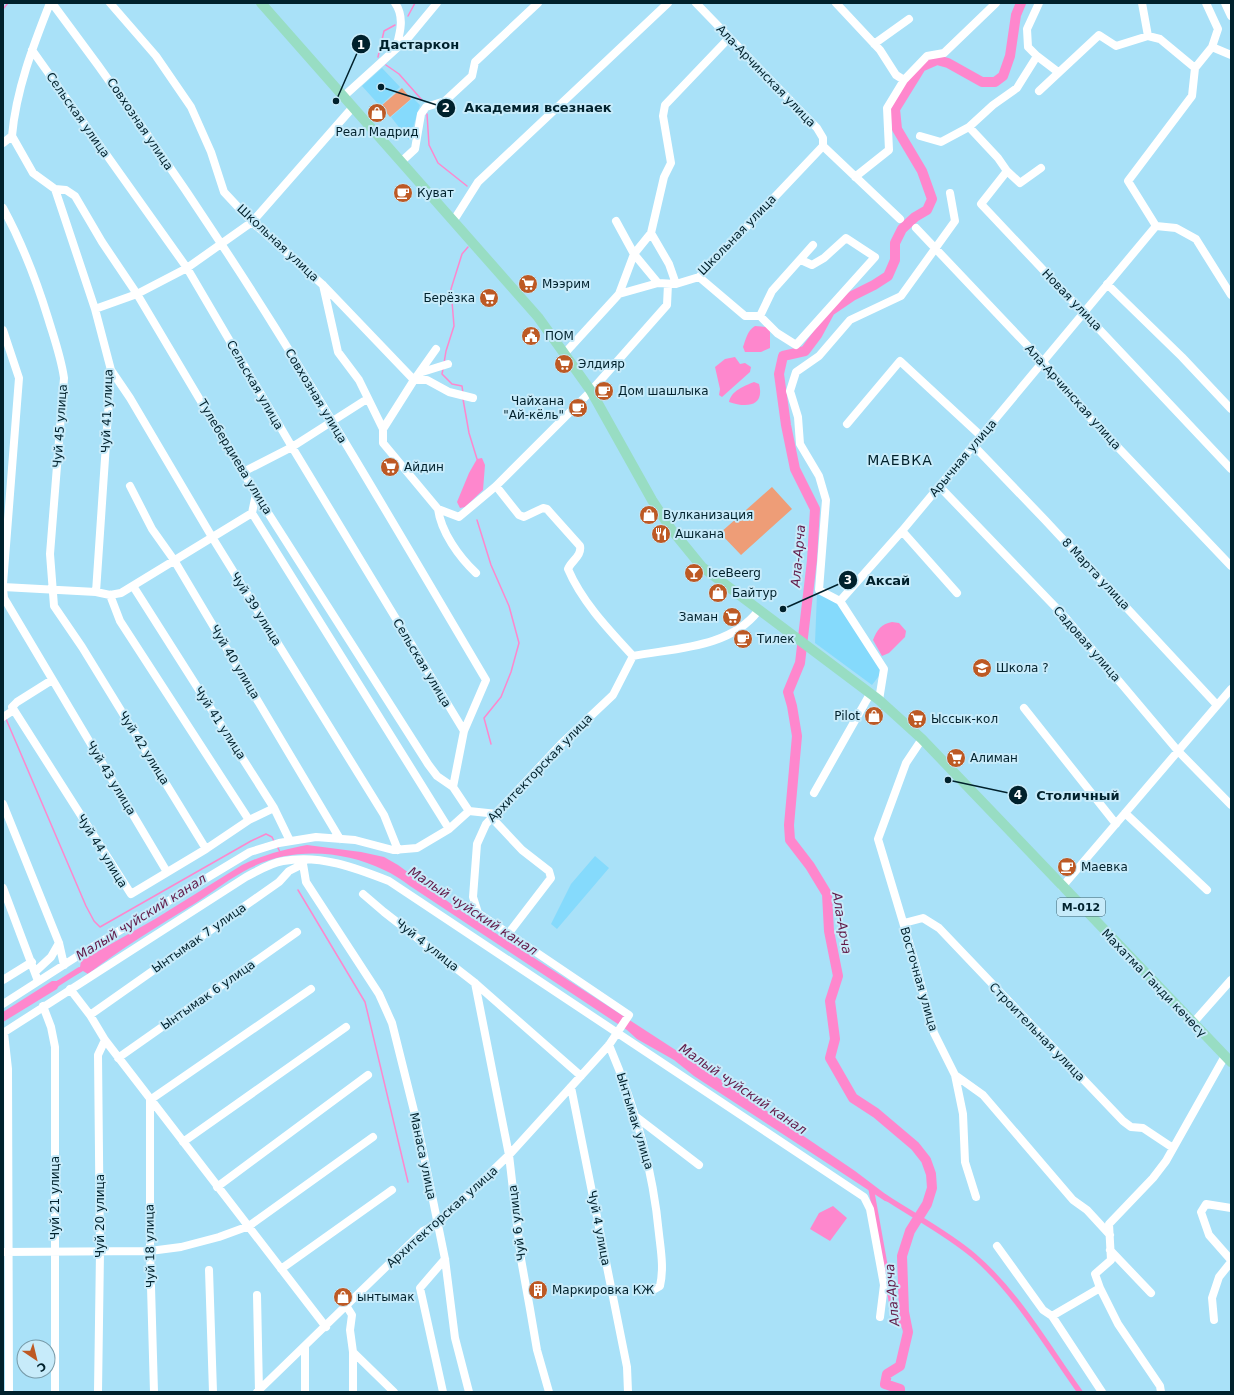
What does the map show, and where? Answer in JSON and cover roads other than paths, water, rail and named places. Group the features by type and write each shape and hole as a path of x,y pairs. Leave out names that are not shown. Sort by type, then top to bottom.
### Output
{"main road":[{"name":"Махатма Ганди көчөсү","path":"261,3 402,161 538,317 591,391 645,488 671,529 702,567 793,637 879,700 922,739 1228,1059"}],"street":[{"path":"3,143 12,136 14,116 32,50 51,3"},
{"name":"Совхозная улица","path":"51,3 111,81 222,244 332,421 486,680 464,730 453,787"},
{"name":"Школьная улица","path":"110,3 156,56 191,107 211,152 224,192 252,222 323,285 417,376"},
{"path":"395,3 399,8 401,26 396,48"},
{"path":"344,96 408,38 437,3"},
{"path":"402,161 415,149 421,114 426,107 445,101 472,76 475,62 538,3"},
{"path":"454,220 478,182 668,3"},
{"name":"Ала-Арчинская улица","path":"696,3 817,128 823,138 823,146 900,219"},
{"path":"836,3 874,44 896,76 904,80"},
{"path":"855,177 889,150 887,108 904,80 927,56 944,52 996,3"},
{"path":"1039,3 1027,29 1028,47 1058,72"},
{"path":"1142,3 1148,36"},
{"path":"1206,3 1218,29 1212,47 1195,68 1192,96 1128,181 1156,226 1176,228 1196,239 1231,295"},
{"path":"1225,3 1231,16"},
{"path":"874,44 909,19"},
{"path":"1039,91 1099,35 1116,46 1148,36 1160,39 1195,68"},
{"path":"565,353 619,294 634,254 651,233 664,177 671,163 663,116 666,105 729,38"},
{"path":"1212,47 1231,55"},
{"name":"Сельская улица","path":"32,50 186,268 292,447 464,730"},
{"path":"920,136 942,142 969,127 993,105 1017,88 1037,56"},
{"path":"95,309 137,294 186,268 252,222 353,107"},
{"path":"969,127 998,158 1007,172 1020,184 1041,168"},
{"name":"Тулебердиева улица","path":"12,136 33,173 55,189 66,190 75,196 102,242 137,294 256,494 428,764 437,776 453,787"},
{"name":"Школьная улица","path":"658,283 672,284 699,277 823,146"},
{"name":"Новая улица","path":"1007,172 981,204 1231,470"},
{"name":"Чуй 41 улица","path":"55,189 95,309 111,370 96,592"},
{"path":"879,700 884,669 840,601 819,590 826,500 819,476 800,444 798,417 790,391 796,372 819,356 850,320 901,296 955,221 950,193"},
{"name":"Чуй 45 улица","path":"3,208 18,234 33,270 62,362 63,372 50,554 52,590 54,606 82,647"},
{"path":"616,221 634,254 658,283 619,294"},
{"name":"Арычная улица","path":"840,601 902,531 1156,226"},
{"name":"Ала-Арчинская улица","path":"916,228 1043,362 1091,419 1231,566"},
{"path":"323,285 338,352 359,380 383,429 383,443 438,509 459,517 496,486 591,391 667,305 672,284 669,264 651,233"},
{"path":"699,277 745,316 760,316 777,333 796,345 875,257 846,238 824,258 812,265 801,260"},
{"path":"760,316 772,290 801,260 813,245"},
{"path":"1107,284 1182,357 1231,409"},
{"path":"3,330 19,378 3,584"},
{"path":"383,429 436,349"},
{"path":"847,424 900,361 981,436"},
{"path":"417,376 448,364"},
{"name":"Чуй 39 улица","path":"111,370 130,398 212,537 384,815 398,850"},
{"path":"417,376 449,392 473,398"},
{"path":"243,472 292,447 367,399"},
{"name":"8 Марта улица","path":"973,445 1217,705"},
{"name":"Чуй 40 улица","path":"130,486 152,530 174,560 340,839"},
{"path":"496,486 519,515 524,518 543,508 547,510 580,546 581,552 570,563 568,569 572,578 600,620 633,656 723,638 750,621 758,610"},
{"name":"Садовая улица","path":"939,486 1065,617 1178,751 1231,805"},
{"path":"256,494 252,513 449,829"},
{"path":"438,509 440,523 476,573"},
{"path":"3,588 96,592 110,595 121,593 252,513"},
{"path":"902,531 957,594"},
{"name":"Чуй 41 улица","path":"133,586 274,808 290,841"},
{"name":"Чуй 43 улица","path":"3,588 4,598 167,872"},
{"path":"110,595 120,621 249,820"},
{"name":"Чуй 42 улица","path":"82,647 206,849"},
{"name":"Архитекторская улица","path":"258,1392 347,1307 423,1231 437,1224 509,1155 610,1045 628,1018 629,1015 478,913 473,897 477,844 486,824 560,744 613,695 633,656"},
{"path":"3,717 14,710 12,707 17,702 54,682"},
{"path":"1062,887 1217,705 1230,693"},
{"path":"814,793 870,694"},
{"path":"1024,708 1116,824"},
{"name":"Чуй 44 улица","path":"14,710 128,892 131,894 206,849 249,820 274,808"},
{"name":"Восточная улица","path":"922,739 906,763 878,839 904,923 934,1033 955,1075 983,1095 1073,1200 1087,1210 1110,1235"},
{"path":"453,787 469,811 494,816 522,850 551,874 551,878 508,934"},
{"path":"3,804 59,943 64,965"},
{"path":"3,1004 64,965 250,852 290,841 316,837 355,840 393,850 417,848 449,829 469,811"},
{"path":"1125,813 1207,890"},
{"path":"10,1392 6,1252 8,1069 3,1033 246,877 284,861 331,861 355,867 389,881 864,1197 870,1209 884,1285 880,1317"},
{"name":"Манаса улица","path":"303,862 306,882 379,994 392,1023 418,1127 445,1259 455,1338 469,1392"},
{"name":"Ынтымак 7 улица","path":"90,1015 279,882 303,862"},
{"path":"3,888 36,971 38,981"},
{"name":"Чуй 4 улица","path":"363,894 475,983 581,1076"},
{"name":"Строительная улица","path":"904,923 923,918 939,928 1123,1122 1132,1127 1143,1128 1173,1148"},
{"name":"Ынтымак 6 улица","path":"118,1058 297,932"},
{"path":"36,971 51,957 59,943"},
{"path":"3,980 32,962"},
{"path":"1193,1023 1231,980"},
{"name":"Чуй 6 улица","path":"475,983 509,1155 522,1266 537,1350 549,1392"},
{"path":"70,989 90,1015 104,1040 326,1327"},
{"path":"150,1100 311,989"},
{"name":"Чуй 21 улица","path":"43,1006 51,1027 55,1047 55,1392"},
{"path":"183,1142 346,1027"},
{"name":"Чуй 20 улица","path":"98,1392 100,1252 98,1056 104,1040"},
{"name":"Ынтымак улица","path":"610,1045 635,1116 645,1150 656,1201 663,1273 660,1286 653,1290"},
{"path":"1161,1392 1160,1386 1118,1324 1100,1288 1096,1274 1111,1260 1109,1224 1153,1178 1228,1059"},
{"path":"217,1187 368,1075"},
{"path":"955,1075 963,1114 965,1162 976,1197"},
{"name":"Чуй 4 улица","path":"572,1087 627,1367 627,1392"},
{"name":"Чуй 18 улица","path":"150,1100 148,1122 154,1392"},
{"path":"635,1116 700,1165"},
{"path":"6,1252 150,1252 181,1247 219,1237 248,1226 373,1137"},
{"path":"281,1269 392,1190"},
{"path":"1214,1320 1212,1298 1219,1277 1231,1261 1209,1235 1201,1212 1206,1204 1231,1208"},
{"path":"997,1246 1043,1310 1052,1316 1102,1392"},
{"path":"1110,1250 1150,1293"},
{"path":"443,1392 420,1288 445,1259"},
{"path":"209,1270 213,1392"},
{"path":"1052,1316 1100,1288"},
{"path":"257,1295 258,1392"},
{"path":"347,1307 352,1315 350,1330 352,1352 352,1392"},
{"path":"305,1347 305,1392"},
{"path":"352,1352 394,1392"}],"waterway":[{"path":"3,9 8,3"},
{"path":"408,16 415,3"},
{"name":"Ала-Арча","path":"900,1392 900,1389 885,1384 887,1374 900,1366 908,1332 904,1312 902,1256 910,1231 927,1204 932,1188 931,1174 926,1160 915,1146 876,1113 853,1098 830,1058 835,1039 830,1001 838,976 829,931 827,894 810,866 790,840 789,825 797,736 788,692 800,663 812,560 815,509 795,469 786,425 779,374 783,356 805,351 817,335 830,311 852,296 888,276 895,260 895,243 902,229 915,217 927,210 932,199 922,171 897,129 895,109 921,67 937,60 948,63 982,82 995,82 1003,76 1010,56 1016,15 1021,3"},
{"path":"378,57 384,31 395,25"},
{"path":"386,65 399,74 422,100"},
{"path":"427,114 429,145 438,163 467,186"},
{"path":"444,363 446,351 454,326 451,289 462,254 468,247"},
{"path":"443,369 442,374 452,384 462,386 463,393"},
{"path":"463,399 469,433 477,459"},
{"path":"477,520 491,565 509,606 519,643 511,672 501,697 484,718 491,744"},
{"path":"6,719 86,906 94,921 100,927 251,841 266,834 272,837 274,841"},
{"name":"Малый чуйский канал","path":"277,846 280,852"},
{"path":"298,890 365,1002 408,1182"},
{"name":"Малый чуйский канал","path":"57,984 79,970"},
{"path":"871,1188 893,1310 908,1332"},
{"path":"885,1197 953,1240 974,1256 990,1271 1018,1303 1080,1392"}],"place":[{"name":"Академия всезнаек","path":"381,87"},
{"name":"Дастаркон","path":"336,101"},
{"name":"Реал Мадрид","path":"377,113"},
{"name":"Куват","path":"403,193"},
{"name":"Мээрим","path":"528,284"},
{"name":"Берёзка","path":"489,298"},
{"name":"ПОМ","path":"531,336"},
{"name":"Элдияр","path":"564,364"},
{"name":"Дом шашлыка","path":"604,391"},
{"name":"Чайхана \"Ай-кёль\"","path":"578,408"},
{"name":"Айдин","path":"390,467"},
{"name":"Вулканизация","path":"649,515"},
{"name":"Ашкана","path":"661,534"},
{"name":"IceBeerg","path":"694,573"},
{"name":"Байтур","path":"718,593"},
{"name":"Аксай","path":"783,609"},
{"name":"Заман","path":"732,617"},
{"name":"Тилек","path":"743,639"},
{"name":"Школа ?","path":"982,668"},
{"name":"Pilot","path":"874,716"},
{"name":"Ыссык-кол","path":"917,719"},
{"name":"Алиман","path":"956,758"},
{"name":"Столичный","path":"948,780"},
{"name":"Маевка","path":"1067,867"},
{"name":"Маркировка КЖ","path":"538,1290"},
{"name":"ынтымак","path":"343,1297"}],"district":[{"name":"МАЕВКА","path":"900,460"}]}
